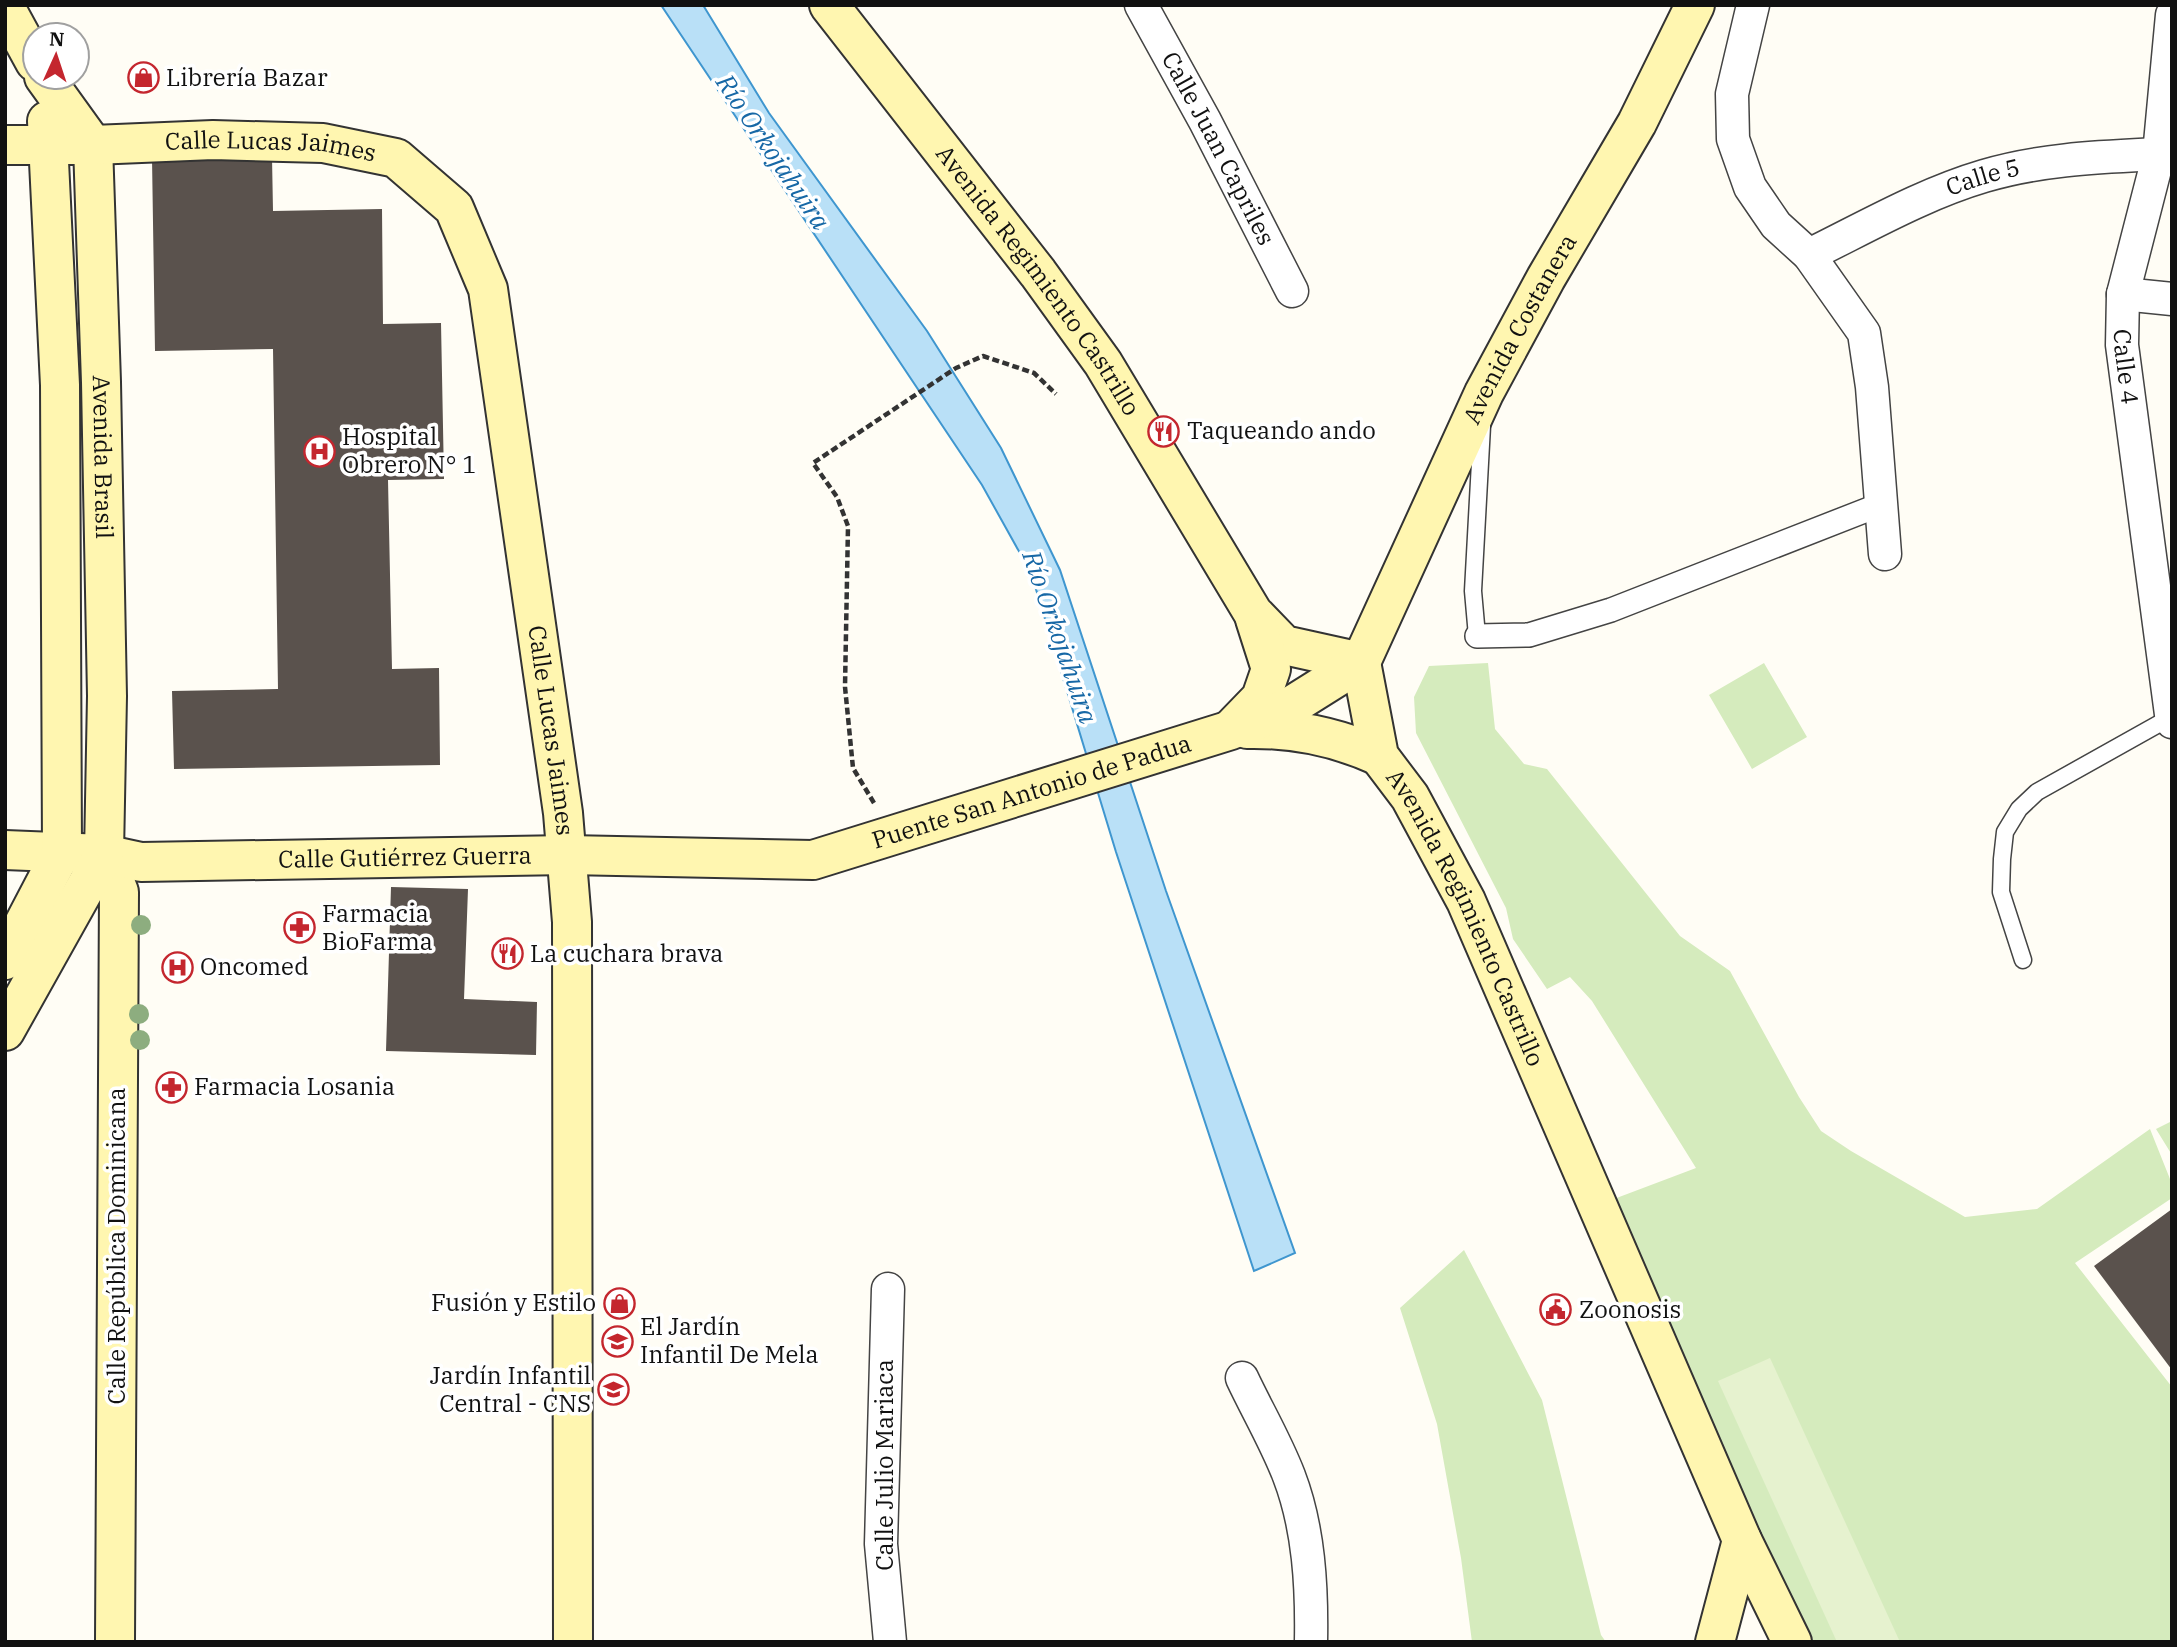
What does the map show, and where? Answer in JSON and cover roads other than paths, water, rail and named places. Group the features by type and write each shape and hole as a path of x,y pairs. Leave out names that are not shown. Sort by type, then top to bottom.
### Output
{"main road":[{"name":"Avenida Regimiento Castrillo","path":"829,5 1038,273 1103,363 1253,613 1284,645 1361,662 1379,756 1410,797 1466,901 1742,1540 1792,1642"},
{"name":"Avenida Costanera","path":"1361,662 1484,393 1546,278 1637,123 1695,5"},
{"path":"5,7 21,36"},
{"name":"Avenida Brasil","path":"44,91 50,146 60,385 62,851"},
{"name":"Avenida Brasil","path":"53,91 93,145 107,696 104,854"},
{"name":"Calle Lucas Jaimes","path":"5,145 93,145 213,140 323,144 396,158 454,208 488,289 568,855 572,922 573,1642"},
{"path":"60,385 101,383"},
{"path":"1225,732 1261,698 1271,669 1253,613"},
{"path":"1225,732 1286,709 1361,662"},
{"path":"60,697 107,696"},
{"path":"1225,732 1278,728 1335,738 1379,756"},
{"name":"Puente San Antonio de Padua","path":"845,851 1225,732"},
{"name":"Calle Gutiérrez Guerra","path":"5,850 104,854 141,862 568,855 813,860 845,851"},
{"path":"5,960 62,851"},
{"path":"5,1031 104,854"},
{"name":"Calle República Dominicana","path":"104,854 119,892 115,1642"},
{"path":"1715,1642 1742,1540"}],"street":[{"name":"Calle Juan Capriles","path":"1141,5 1205,121 1292,291"},
{"path":"1753,5 1732,94 1733,139 1750,187 1776,225 1809,255 1864,334 1872,387 1885,554"},
{"name":"Calle 4","path":"2172,15 2165,155 2123,294 2122,345 2172,718"},
{"name":"Calle 5","path":"1809,255 1931,195 1985,176 2060,160 2165,155"},
{"path":"2123,294 2172,299"},
{"path":"1477,636 1529,635 1611,610 1882,504"},
{"name":"Calle Julio Mariaca","path":"888,1289 881,1545 890,1642"},
{"path":"1242,1378 1289,1477 1304,1535 1312,1595 1311,1642"}],"lane":[{"path":"1477,636 1473,564 1484,393"},
{"path":"2023,960 2001,892 2006,832 2019,809 2037,792 2172,718"}],"water":[{"name":"Río Orkojahuira","path":"661,5 703,5 769,113 927,331 1001,448 1060,570 1166,891 1295,1253 1254,1271 1116,852 1031,573 982,485"}],"place":[{"name":"Librería Bazar","path":"143,78"},
{"name":"Taqueando ando","path":"1164,431"},
{"name":"Hospital Obrero N° 1","path":"319,451"},
{"name":"Farmacia BioFarma","path":"299,928"},
{"name":"La cuchara brava","path":"507,954"},
{"name":"Oncomed","path":"177,967"},
{"name":"Farmacia Losania","path":"171,1087"},
{"name":"Fusión y Estilo","path":"619,1303"},
{"name":"Zoonosis","path":"1556,1310"},
{"name":"El Jardín Infantil De Mela","path":"617,1341"},
{"name":"Jardín Infantil Central - CNS","path":"614,1390"}]}
